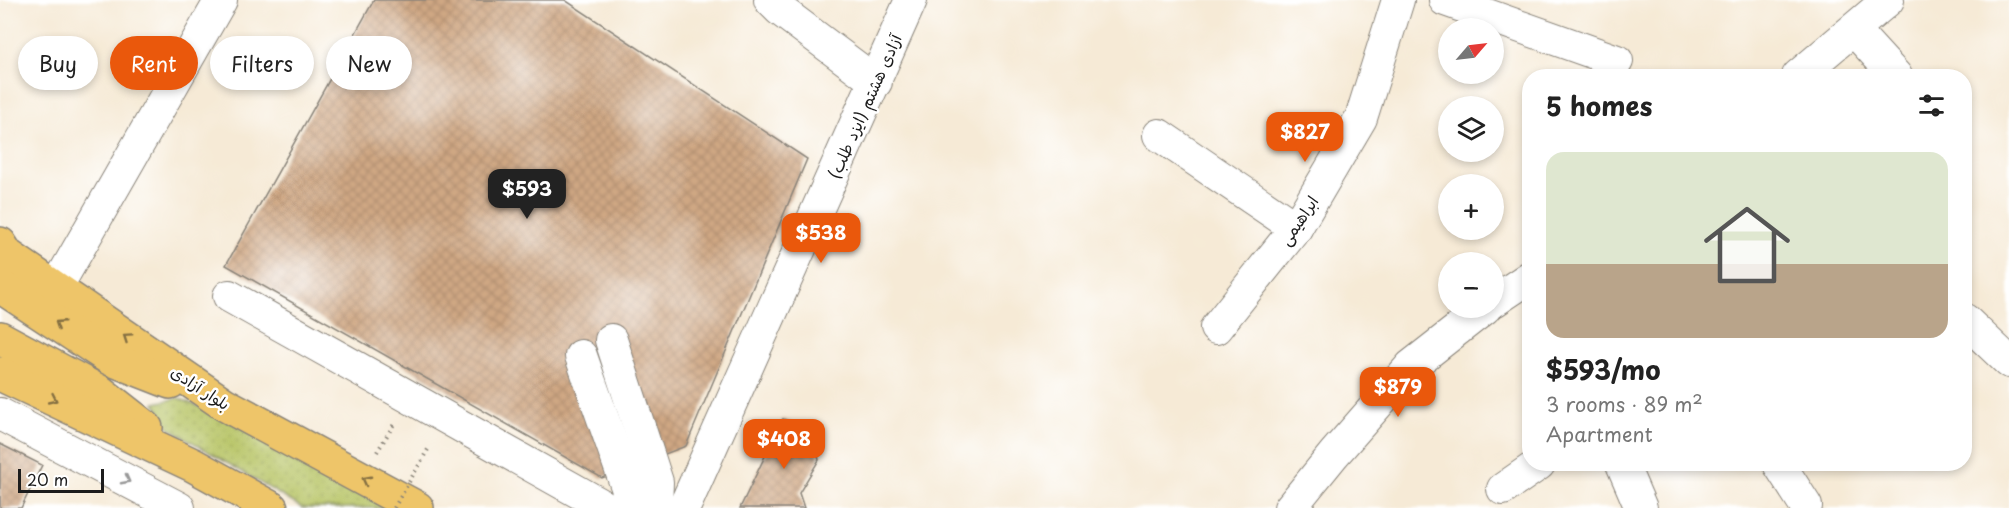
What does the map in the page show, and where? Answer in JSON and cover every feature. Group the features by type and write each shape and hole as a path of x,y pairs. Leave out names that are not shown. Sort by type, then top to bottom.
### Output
{"main road":[{"name":"بلوار آزادی","path":"0,244 8,255 224,404 417,508"},
{"path":"0,286 111,359 224,404"},
{"path":"0,338 100,392 193,465 252,503"},
{"path":"0,374 193,465"}],"street":[{"path":"56,288 221,0"},
{"path":"771,0 780,10 876,82"},
{"name":"آزادی هشتم (ایزد طلب)","path":"684,508 911,0"},
{"name":"ابراهیمی","path":"1216,328 1296,228 1361,118 1398,0"},
{"path":"1445,0 1617,61"},
{"path":"1807,69 1888,0"},
{"path":"1854,30 1890,69"},
{"path":"1160,135 1296,228"},
{"path":"1504,295 1522,283"},
{"path":"229,296 607,508"},
{"path":"1290,508 1411,366 1472,318"},
{"path":"1972,327 2009,362"},
{"path":"611,340 657,482 656,508"},
{"path":"581,356 629,493 645,508"},
{"path":"0,414 179,508"},
{"path":"1503,489 1529,471"},
{"path":"1625,471 1641,508"},
{"path":"1784,471 1806,506"}],"path":[{"path":"394,508 430,446"}],"green space":[{"path":"178,398 222,416 394,508 302,508 169,428 155,403"}],"building":[{"path":"374,0 565,0 807,159 686,446 602,478 226,265 326,86 326,90 412,90 412,36 354,36"},
{"path":"783,419 812,432 819,460 799,493 804,508 740,508"},
{"path":"0,444 42,465 21,508 0,508"}]}
